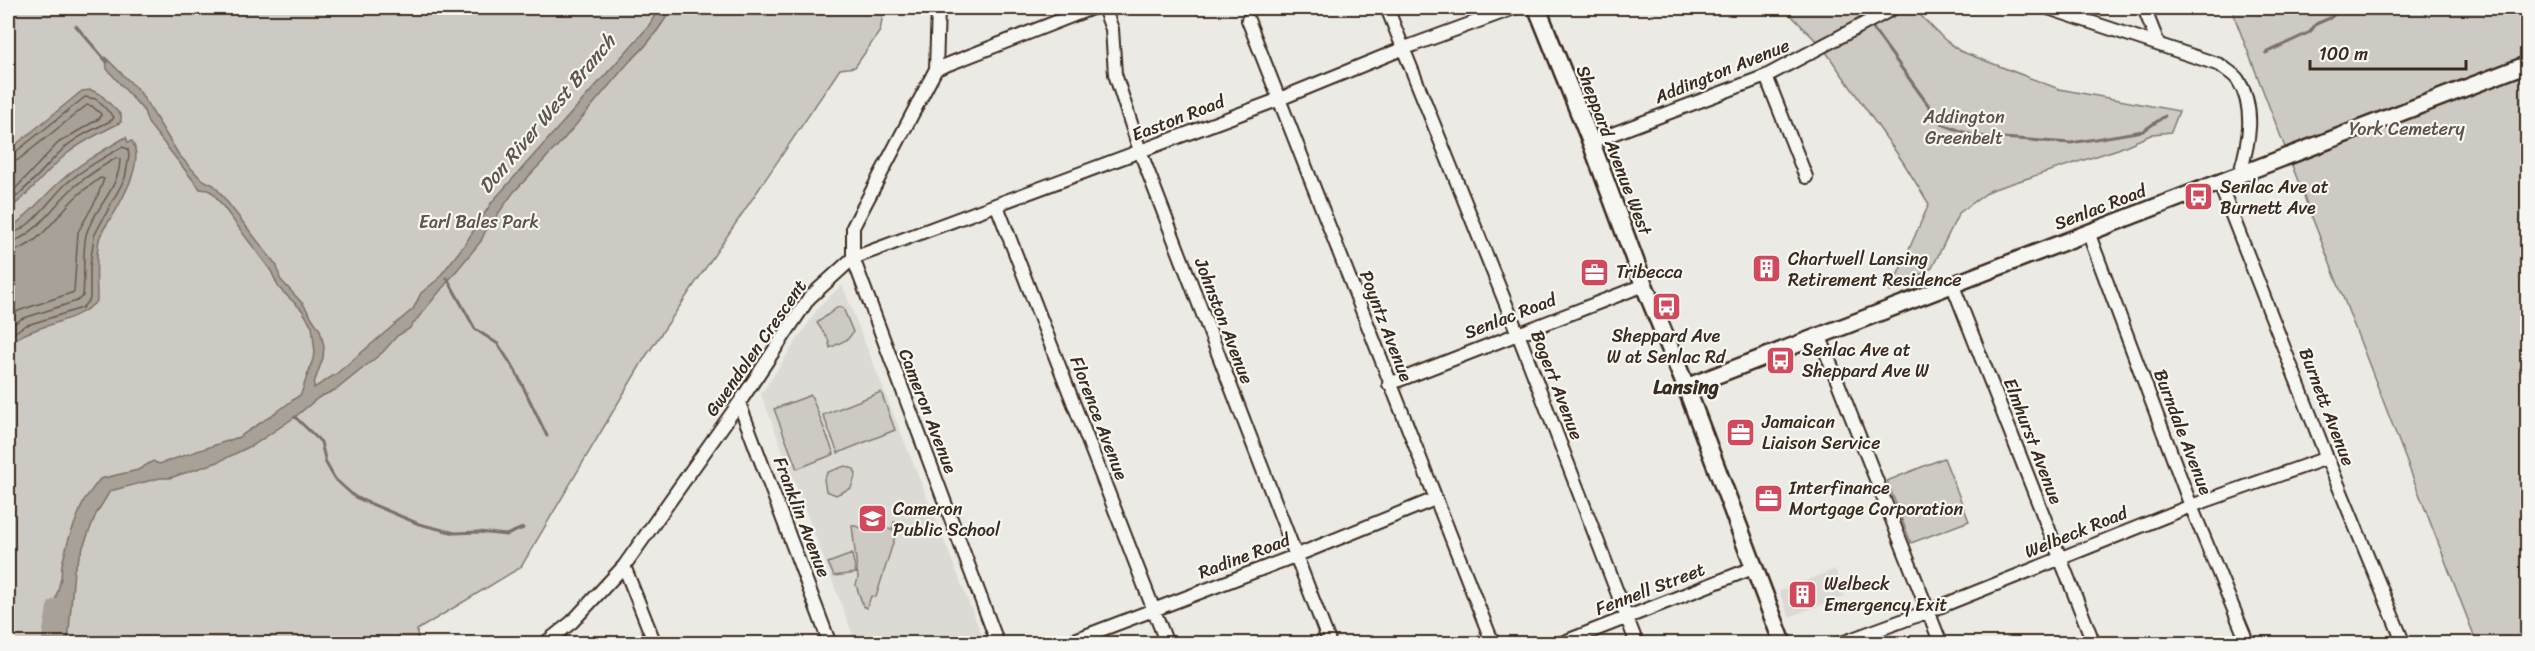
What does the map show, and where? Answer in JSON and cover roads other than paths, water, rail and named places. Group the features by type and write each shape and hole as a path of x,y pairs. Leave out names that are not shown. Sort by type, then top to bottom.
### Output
{"main road":[{"name":"Sheppard Avenue West","path":"1537,8 1591,141 1644,285 1686,387 1783,644"}],"street":[{"path":"853,258 853,226 936,69 938,8"},
{"path":"936,69 1092,8"},
{"name":"Johnston Avenue","path":"1104,8 1112,29 1115,74 1140,151 1330,644"},
{"name":"Bogert Avenue","path":"1387,8 1518,333 1636,644"},
{"name":"Easton Road","path":"853,258 997,206 1278,99 1402,48 1514,8"},
{"name":"Addington Avenue","path":"1591,141 1766,76 1894,8"},
{"path":"2048,8 2220,65 2237,79 2248,101 2247,145 2240,173"},
{"path":"2144,8 2158,43"},
{"name":"Poyntz Avenue","path":"1248,20 1493,644"},
{"name":"Senlac Road","path":"1686,387 2528,64"},
{"path":"1766,76 1806,177"},
{"name":"Burnett Avenue","path":"2219,182 2403,644"},
{"name":"Florence Avenue","path":"997,206 1167,644"},
{"name":"Burndale Avenue","path":"2088,232 2192,506 2248,644"},
{"name":"Gwendolen Crescent","path":"544,644 572,622 624,566 739,403 809,298 853,258"},
{"name":"Cameron Avenue","path":"853,258 998,644"},
{"name":"Senlac Road","path":"1389,384 1644,285"},
{"name":"Elmhurst Avenue","path":"1953,286 2094,644"},
{"path":"1820,337 1941,644"},
{"name":"Franklin Avenue","path":"739,403 830,644"},
{"name":"Welbeck Road","path":"1839,644 1929,611 2059,557 2192,506 2327,458"},
{"name":"Radine Road","path":"1064,644 1295,556 1435,499"},
{"path":"624,566 655,644"},
{"name":"Fennell Street","path":"1558,644 1753,568"}],"water":[{"path":"659,8 672,8 653,37 563,140 513,193 481,241 409,329 397,336 383,352 337,389 318,398 255,444 218,462 170,478 160,478 110,491 96,514 74,570 68,643 49,643 53,634 51,617 69,538 84,500 100,479 138,470 153,461 159,464 239,437 301,394 315,353 312,326 302,310 279,288 271,271 213,193 200,189 148,123 144,111 107,69 106,58 140,92 179,155 201,179 214,185 277,266 280,279 303,304 320,330 324,346 323,358 314,388 336,374 413,309 421,293 437,280 465,244 492,202 648,27"},
{"path":"91,90 100,94 121,115 121,122 68,153 8,210 8,151 82,91"},
{"path":"126,137 128,142 132,141 135,149 135,168 124,196 100,236 97,301 77,315 30,332 8,344 8,230 70,173 93,156"}],"waterway":[{"path":"1853,8 1865,18"},
{"path":"2266,53 2310,32 2316,24 2330,18 2342,8"},
{"path":"1869,23 1942,124 1974,136 2071,143 2143,131 2165,116"},
{"path":"76,26 107,62"},
{"path":"447,278 475,329 498,344 516,372 547,436"},
{"path":"295,417 321,442 326,463 335,479 355,497 419,524 455,533 479,532 506,535 523,528"},
{"name":"Don River West Branch","path":"50,644 56,608"}],"place":[{"name":"Senlac Ave at Burnett Ave","path":"2199,197"},
{"name":"Chartwell Lansing Retirement Residence","path":"1767,269"},
{"name":"Tribecca","path":"1595,272"},
{"name":"Sheppard Ave W at Senlac Rd","path":"1666,307"},
{"name":"Senlac Ave at Sheppard Ave W","path":"1781,360"},
{"name":"Jamaican Liaison Service","path":"1741,432"},
{"name":"Interfinance Mortgage Corporation","path":"1768,498"},
{"name":"Cameron Public School","path":"872,519"},
{"name":"Welbeck Emergency Exit","path":"1803,594"}],"district":[{"name":"Lansing","path":"1686,387"}],"park label":[{"name":"Addington Greenbelt","path":"1964,127"},
{"name":"York Cemetery","path":"2407,129"},
{"name":"Earl Bales Park","path":"479,222"}]}
